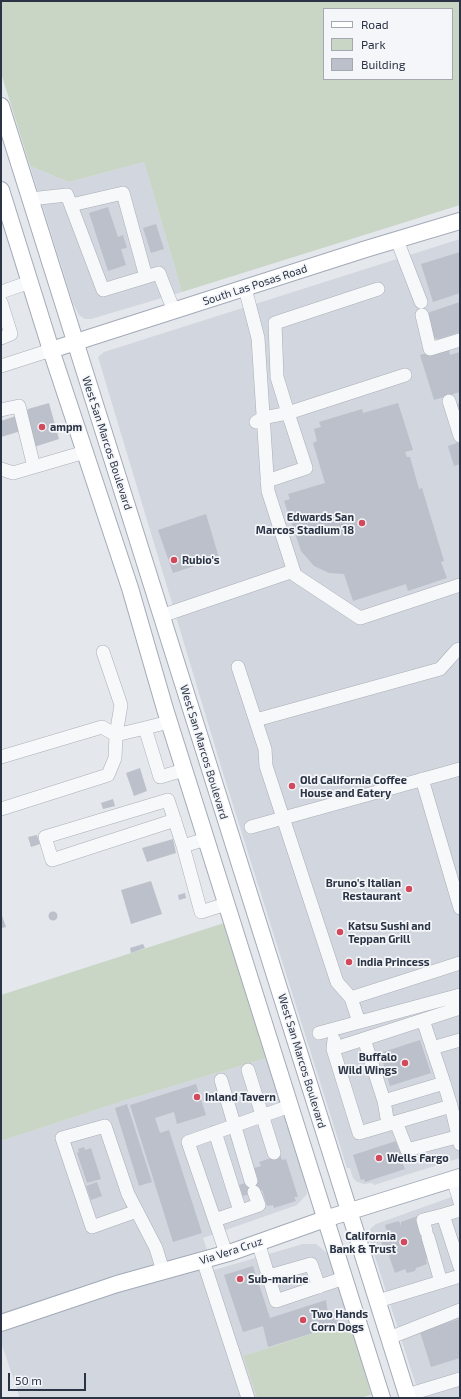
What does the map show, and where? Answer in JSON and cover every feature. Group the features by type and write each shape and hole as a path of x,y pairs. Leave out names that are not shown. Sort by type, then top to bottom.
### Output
{"main road":[{"name":"West San Marcos Boulevard","path":"1,106 408,1396"},
{"path":"1,190 6,225 30,282 130,588 169,722 382,1398"},
{"name":"South Las Posas Road","path":"51,350 460,221"},
{"path":"105,513 118,528 128,546 149,611 162,616"},
{"path":"206,839 230,833"},
{"name":"Via Vera Cruz","path":"1,1323 117,1284 226,1253 349,1211 457,1178"}],"street":[{"path":"71,205 122,193 146,277"},
{"path":"30,198 67,195 103,290 159,273 174,311"},
{"path":"397,240 421,302"},
{"path":"1,292 30,282"},
{"path":"245,288 258,338 256,360 262,454 268,491 295,575 360,618 460,585"},
{"path":"267,481 306,468 278,377 275,323 378,289"},
{"path":"1,302 11,334 1,338"},
{"path":"422,315 430,349 460,340"},
{"path":"1,366 51,350"},
{"path":"260,420 288,413 405,375"},
{"path":"450,401 460,436"},
{"path":"1,410 19,406 34,467"},
{"path":"1,469 13,473 85,452"},
{"path":"162,616 293,571"},
{"path":"256,720 440,669 457,650 460,649"},
{"path":"1,810 108,775 115,758 116,735 121,705 103,652"},
{"path":"238,666 265,749 266,766 337,982 351,998 359,1022"},
{"path":"1,757 102,727 116,735 169,722"},
{"path":"145,728 160,777 184,770"},
{"path":"251,827 460,769"},
{"path":"422,779 460,908"},
{"path":"175,820 52,860 45,837 168,800 175,820 183,846 202,912 226,904"},
{"path":"183,846 206,839"},
{"path":"351,998 460,964"},
{"path":"319,1033 460,995"},
{"path":"451,1106 359,1133 334,1043 364,1039 460,1008"},
{"path":"364,1039 392,1123 407,1150 459,1139 451,1106 423,1020"},
{"path":"432,1048 460,1040"},
{"path":"248,1070 274,1153"},
{"path":"215,1220 259,1205 252,1187 220,1080"},
{"path":"384,1101 444,1083"},
{"path":"226,1253 188,1142 290,1106"},
{"path":"137,1211 92,1227 62,1138 105,1126 128,1194 137,1211 156,1248 163,1271"},
{"path":"215,1132 240,1211"},
{"path":"457,1178 460,1202"},
{"path":"441,1282 423,1220 460,1210"},
{"path":"443,1215 460,1267"},
{"path":"258,1242 276,1302 344,1278"},
{"path":"203,1260 248,1398"},
{"path":"269,1276 311,1264 318,1287"},
{"path":"378,1301 460,1276"},
{"path":"389,1338 460,1310"},
{"path":"408,1396 460,1379"}],"shaded area":[{"path":"144,162 182,292 91,319 85,319 79,315 73,303 30,166 69,182"},
{"path":"460,239 460,1158 374,1185 372,1183 364,1184 357,1182 353,1178 350,1168 347,1168 223,773 98,357 104,352"},
{"path":"267,1058 304,1176 307,1194 297,1205 203,1238 214,1270 303,1244 316,1244 327,1253 351,1321 243,1356 257,1398 20,1398 1,1342 1,1141 126,1100"},
{"path":"460,1194 460,1398 420,1398 370,1241 370,1229 376,1224"}],"green space":[{"path":"1,1 460,1 460,205 182,292 144,162 69,182 30,166 1,73"},
{"path":"224,923 267,1058 126,1100 1,1141 1,995"},
{"path":"351,1321 371,1395 359,1398 257,1398 243,1356"}],"building":[{"path":"108,207 118,237 123,235 127,248 121,249 126,265 108,271 89,213"},
{"path":"156,224 164,249 151,253 143,228"},
{"path":"460,252 460,293 433,302 421,264"},
{"path":"460,302 460,332 439,339 434,338 427,316 430,312"},
{"path":"448,347 450,355 460,352 460,392 434,400 420,355"},
{"path":"460,401 460,418 456,407"},
{"name":"ampm","path":"49,403 59,439 34,447 25,416 28,409"},
{"name":"Edwards San Marcos Stadium 18","path":"398,403 413,450 405,452 407,457 410,457 419,489 422,488 444,561 441,562 447,578 408,591 406,584 353,601 344,574 329,573 314,566 301,551 284,501 290,499 288,494 325,483 313,443 317,441 314,429 321,427 319,422 362,409 363,413"},
{"path":"16,416 21,431 1,437 1,421"},
{"path":"460,442 460,464 454,466 448,446"},
{"path":"206,514 219,558 173,573 158,530"},
{"path":"140,768 147,791 134,796 126,773"},
{"path":"113,799 115,806 103,809 101,803"},
{"path":"37,835 40,844 31,847 28,837"},
{"path":"173,839 176,853 147,862 142,848"},
{"path":"151,881 162,914 131,924 121,890"},
{"path":"185,893 186,898 179,900 178,895"},
{"path":"51,912 55,912 57,916 55,920 51,920 49,918 49,914"},
{"path":"1,913 6,927 1,928"},
{"path":"143,944 145,948 131,953 130,948"},
{"name":"Buffalo Wild Wings","path":"420,1040 431,1073 390,1086 380,1053"},
{"path":"196,1084 206,1115 177,1124 174,1112 155,1118 160,1133 169,1130 202,1233 173,1242 130,1105"},
{"path":"127,1104 152,1182 139,1186 115,1108"},
{"path":"396,1141 399,1150 404,1148 408,1160 402,1162 405,1169 365,1182 364,1179 361,1180 353,1155"},
{"path":"84,1147 85,1150 91,1148 101,1179 87,1183 77,1153 79,1152 78,1149"},
{"path":"280,1155 282,1160 286,1159 298,1197 294,1197 296,1201 274,1208 273,1205 267,1206 262,1190 243,1196 239,1185 258,1179 254,1168 261,1166 259,1162"},
{"path":"97,1182 102,1196 91,1200 86,1186"},
{"path":"418,1216 430,1258 426,1259 427,1264 416,1268 415,1271 407,1273 405,1269 395,1273 387,1250 384,1251 380,1238 384,1237 384,1233 387,1233 385,1225 399,1221 401,1226 401,1222"},
{"path":"253,1266 270,1318 326,1300 328,1313 335,1311 339,1325 268,1347 263,1326 243,1332 224,1275"},
{"path":"459,1319 460,1358 431,1367 420,1332"}],"place":[{"name":"ampm","path":"42,427"},
{"name":"Edwards San Marcos Stadium 18","path":"362,523"},
{"name":"Rubio's","path":"174,560"},
{"name":"Old California Coffee House and Eatery","path":"292,786"},
{"name":"Bruno's Italian Restaurant","path":"409,889"},
{"name":"Katsu Sushi and Teppan Grill","path":"340,932"},
{"name":"India Princess","path":"349,962"},
{"name":"Buffalo Wild Wings","path":"405,1063"},
{"name":"Inland Tavern","path":"197,1097"},
{"name":"Wells Fargo","path":"379,1158"},
{"name":"California Bank & Trust","path":"404,1242"},
{"name":"Sub-marine","path":"240,1279"},
{"name":"Two Hands Corn Dogs","path":"303,1320"}]}
